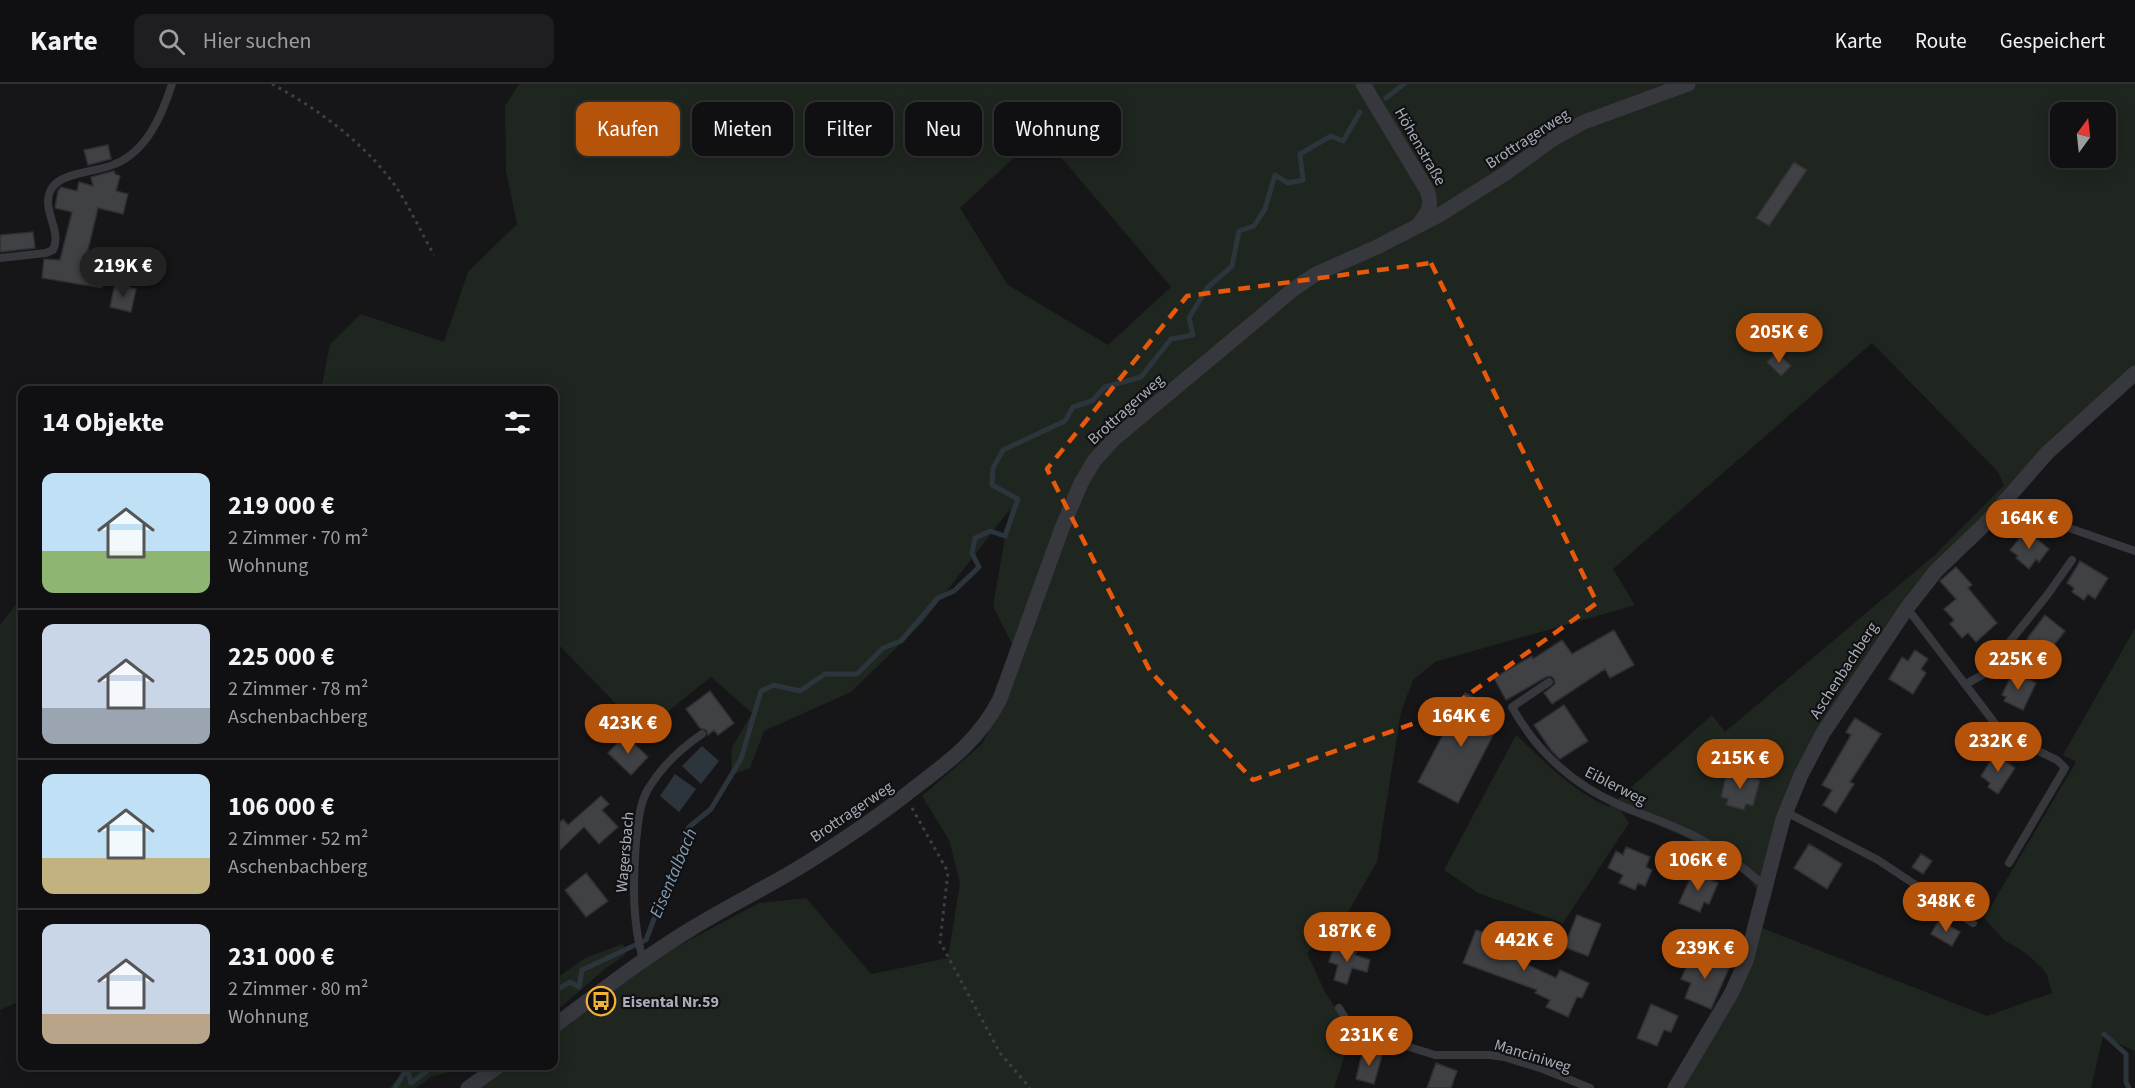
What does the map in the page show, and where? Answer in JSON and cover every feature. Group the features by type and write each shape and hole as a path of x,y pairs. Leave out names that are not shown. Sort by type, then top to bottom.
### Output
{"street":[{"name":"Höhenstraße","path":"1363,84 1413,165 1431,200 1428,214 1416,227"},
{"name":"Brottragerweg","path":"558,1022 640,949 691,929 805,864 905,795 973,741 989,720 1000,699 1062,528 1081,483 1094,461 1114,439 1295,288 1324,269 1377,247 1460,203 1553,139 1584,122 1688,84"},
{"name":"Aschenbachberg","path":"1675,1088 1731,994 1746,961 1786,812 1801,775 1823,733 1907,608 1936,571 2003,505 2047,453 2135,373"},
{"path":"468,1088 493,1070"}],"lane":[{"path":"0,258 53,250 56,238 48,202 52,188 63,178 109,166 135,151 151,131 172,84"},
{"path":"2003,505 2135,551"},
{"path":"1966,684 1984,674 2072,561"},
{"path":"1907,608 2003,734 2057,760 2065,768 2009,863"},
{"name":"Eiblerweg","path":"1549,682 1512,707 1524,730 1561,769 1604,798 1704,841 1766,887"},
{"name":"Wagersbach","path":"640,949 633,904 641,808 648,790 677,751 702,734"},
{"path":"1786,812 1878,861 1973,923"},
{"name":"Manciniweg","path":"1339,1008 1352,1029 1435,1055 1504,1057 1543,1069 1590,1088"}],"path":[{"path":"272,84 319,112 360,147 378,166 400,194 434,255"},
{"path":"905,795 948,872 940,942 1000,1053 1030,1088"}],"highlighted area":[{"path":"1431,263 1597,603 1441,714 1253,780 1150,671 1047,469 1187,296"}],"shaded area":[{"path":"519,84 2135,84 2135,381 2052,458 1932,585 1829,736 1797,798 1781,851 1770,901 1763,899 1750,880 1721,857 1689,840 1621,811 1629,823 1563,923 1478,893 1444,870 1516,735 1571,784 1609,807 1712,715 1725,732 1936,554 2004,485 1998,472 1872,343 1613,569 1635,605 1435,662 1413,680 1401,712 1377,862 1344,919 1307,953 1325,992 1352,1034 1334,1088 480,1088 504,1070 558,1070 558,1030 639,967 759,903 806,898 871,974 948,958 960,883 949,840 922,796 982,744 1007,696 1019,658 993,606 1010,509 923,622 851,692 764,731 750,768 731,775 732,747 752,713 711,677 661,717 618,706 558,644 558,386 322,386 330,344 361,314 444,342 468,272 517,224 506,171 505,106","holes":["994,102 1121,102 1121,156 1060,156 1171,287 1108,345 1008,285 960,208 1016,156 994,156"]},
{"path":"18,602 18,1002 0,1010 0,625"},
{"path":"2135,628 2135,1051 2103,1036 2091,1088 1682,1088 1762,928 1987,1016 2052,993 2047,975 2042,968 2027,954 2004,940 1984,918 2076,762 2063,755"},
{"path":"702,746 719,761 701,784 682,766"},
{"path":"675,774 696,789 679,812 660,796"},
{"path":"623,944 625,955 606,968 558,1010 558,977 585,958"},
{"path":"414,1070 456,1070 431,1077 416,1088 389,1088 402,1074"}],"building":[{"path":"108,145 111,159 88,165 84,150"},
{"path":"1794,162 1807,170 1769,226 1756,218"},
{"path":"114,171 120,176 116,191 128,194 123,214 98,208 85,262 106,266 102,288 42,278 44,259 60,260 72,212 55,208 58,191 61,187 77,191 79,182 93,186 91,177"},
{"path":"33,232 35,248 0,252 0,235"},
{"path":"115,284 136,289 131,312 110,307"},
{"path":"1777,352 1791,366 1781,376 1767,362"},
{"path":"2026,530 2049,549 2039,562 2036,559 2029,569 2010,550"},
{"path":"2080,561 2108,578 2095,599 2088,594 2084,600 2072,592 2074,588 2067,583"},
{"path":"1956,567 1972,585 1968,588 1997,623 1976,642 1968,633 1962,638 1950,624 1954,620 1944,609 1956,599 1940,581"},
{"path":"2045,615 2065,631 2047,654 2027,639"},
{"path":"1614,630 1634,665 1610,678 1605,669 1552,704 1544,693 1555,684 1551,676 1506,700 1494,678 1532,656 1533,659 1562,640 1572,654"},
{"path":"1915,650 1928,659 1921,669 1926,673 1913,694 1889,679 1902,657 1908,661"},
{"path":"2013,672 2036,683 2023,710 2004,701 2006,697 2002,695"},
{"path":"710,691 734,723 718,735 714,730 708,735 686,709"},
{"path":"1465,693 1504,714 1458,803 1418,782"},
{"path":"1564,705 1588,741 1560,759 1534,725"},
{"path":"1855,718 1881,734 1850,782 1854,784 1836,813 1823,805 1832,790 1822,785 1851,735 1846,732"},
{"path":"625,735 648,757 631,775 608,753"},
{"path":"1995,754 2015,768 1998,794 1988,787 1990,783 1981,776"},
{"path":"1727,771 1760,780 1753,806 1746,804 1744,810 1726,805 1728,799 1721,797"},
{"path":"601,796 609,804 602,810 618,827 599,844 584,827 558,852 558,824 563,819 568,825"},
{"path":"1809,844 1842,864 1827,889 1794,868"},
{"path":"1626,847 1650,857 1646,867 1652,870 1645,886 1638,883 1635,890 1619,883 1623,875 1608,868 1616,851 1623,855"},
{"path":"1921,854 1932,861 1923,874 1912,867"},
{"path":"1693,872 1718,883 1709,904 1704,902 1700,912 1679,903"},
{"path":"586,873 608,901 586,917 565,890"},
{"path":"1577,915 1601,924 1588,956 1564,947"},
{"path":"1939,920 1960,932 1952,946 1931,934"},
{"path":"1476,930 1510,942 1508,946 1531,957 1528,965 1556,978 1560,970 1589,983 1582,998 1577,997 1568,1017 1546,1007 1550,1000 1535,993 1537,990 1463,963"},
{"path":"1334,945 1356,952 1355,955 1370,960 1367,972 1352,968 1347,984 1334,980 1338,965 1329,962"},
{"path":"1703,955 1730,966 1711,1009 1685,998 1691,983 1681,979 1689,961 1698,964"},
{"path":"1651,1004 1678,1016 1671,1032 1664,1030 1657,1046 1637,1038"},
{"path":"1363,1050 1382,1055 1374,1084 1356,1079"},
{"path":"1436,1063 1457,1071 1451,1088 1427,1088"}],"waterway":[{"name":"Eisentalbach","path":"1386,98 1404,84"},
{"name":"Eisentalbach","path":"558,989 570,982 579,987 582,970 646,940 689,827 711,809 741,759 761,691 774,685 800,691 825,674 857,674 883,648 901,641 938,598 954,591 979,567 972,553 975,538 990,531 1005,536 1018,499 992,485 993,468 1003,450 1065,421 1073,407 1092,401 1105,387 1141,377 1171,339 1193,335 1189,318 1207,288 1232,266 1239,231 1254,226 1265,209 1275,175 1288,183 1303,180 1300,154 1331,136 1343,141 1360,112"},
{"path":"2104,1034 2126,1054 2126,1082 2129,1088"},
{"name":"Eisentalbach","path":"395,1088 406,1070"},
{"name":"Eisentalbach","path":"408,1070 411,1083 428,1070"}],"place":[{"name":"Eisental Nr.59","path":"601,1001"}]}
